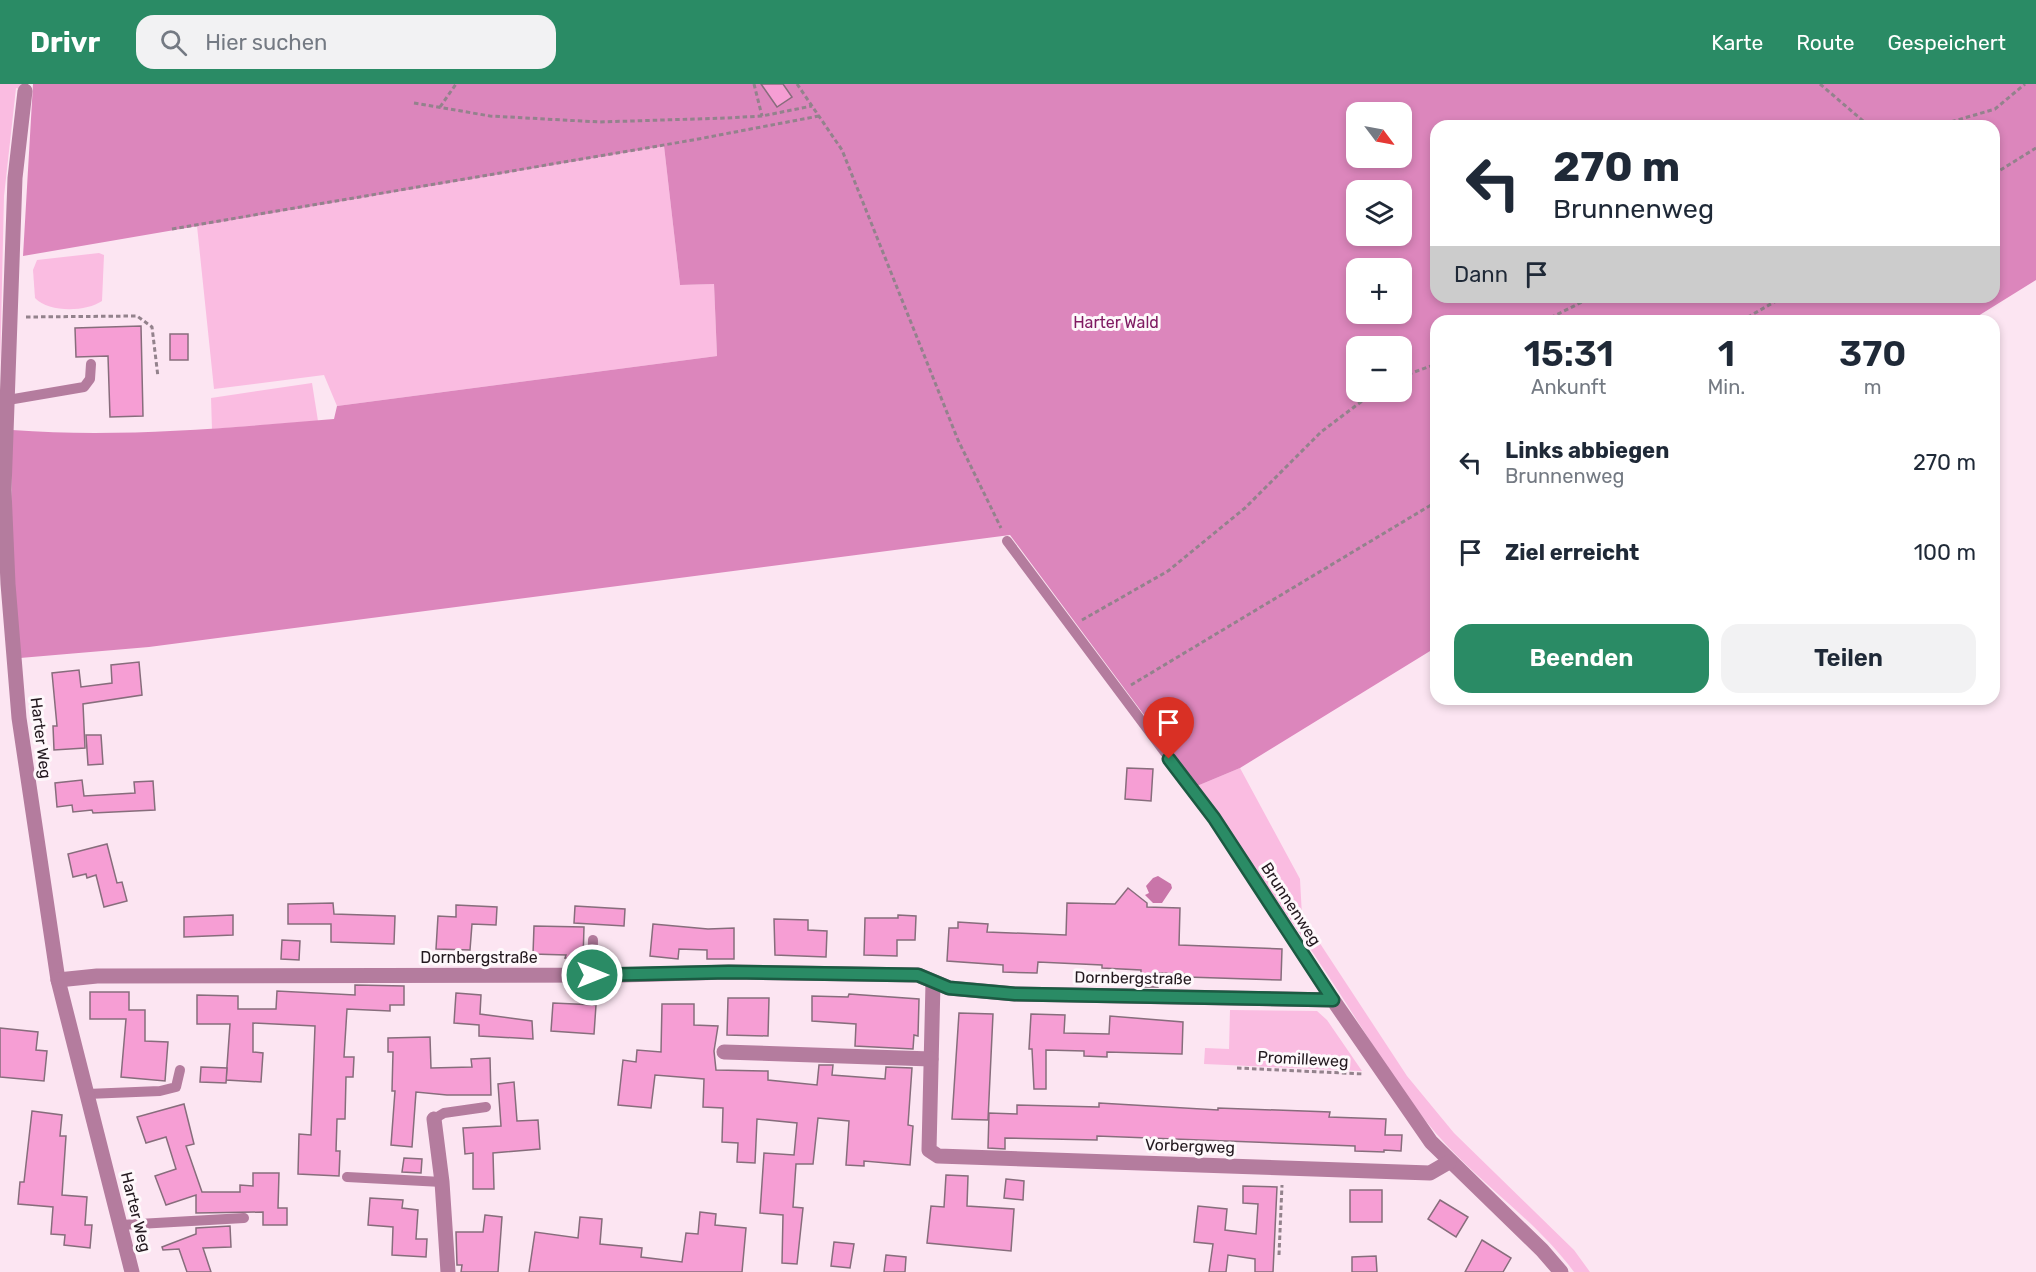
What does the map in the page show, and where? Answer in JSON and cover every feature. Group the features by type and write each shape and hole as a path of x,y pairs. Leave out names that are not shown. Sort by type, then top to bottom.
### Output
{"street":[{"name":"Harter Weg","path":"26,91 15,178 4,490 14,668 21,737 58,980 132,1272"},
{"name":"Dornbergstraße","path":"58,980 97,976 592,975 729,972 918,975 949,988 1015,994 1333,1000"},
{"path":"724,1052 931,1059 933,983"},
{"name":"Brunnenweg","path":"1333,1000 1424,1133 1449,1162 1542,1250 1561,1272"},
{"name":"Vorbergweg","path":"931,1059 929,1150 938,1156 1430,1173 1449,1162"},
{"path":"434,1119 442,1182 448,1272"}],"lane":[{"path":"8,400 84,387 90,379 91,364"},
{"name":"Brunnenweg","path":"1007,541 1214,818 1333,1000"},
{"path":"592,975 593,940"},
{"path":"87,1094 160,1091 176,1087 180,1070"},
{"path":"434,1119 444,1113 486,1107"},
{"path":"347,1177 442,1182"},
{"path":"121,1225 244,1218"}],"path":[{"path":"440,107 456,84"},
{"path":"754,84 762,116"},
{"path":"797,84 842,150 958,440 1007,541"},
{"path":"1820,84 1862,120"},
{"path":"1957,120 1995,109 2025,84"},
{"path":"414,103 490,116 600,122 762,116 812,106"},
{"path":"172,229 693,140 819,116"},
{"path":"2000,170 2036,147"},
{"path":"1556,315 1580,303"},
{"path":"1752,315 1772,303"},
{"path":"10,320 28,316 137,316 152,327 158,377"},
{"path":"1412,373 1430,366"},
{"path":"1070,627 1168,571 1245,508 1321,432 1361,402"},
{"path":"1120,692 1430,506"},
{"name":"Promilleweg","path":"1237,1068 1369,1075"},
{"path":"1279,1255 1283,1167"}],"shaded area":[{"path":"0,84 23,84 22,90 16,88 4,196 0,370"},
{"path":"664,146 680,285 714,284 717,356 337,406 324,375 214,389 197,226"},
{"path":"99,253 104,255 102,301 87,307 68,309 49,306 35,298 33,270 37,260"},
{"path":"312,383 318,421 212,429 211,398"},
{"path":"1240,768 1300,879 1302,916 1407,1076 1454,1133 1574,1250 1590,1272 1574,1272 1539,1232 1442,1141 1400,1085 1313,953 1197,786"},
{"path":"1158,876 1171,884 1172,888 1162,903 1153,903 1145,895 1149,893 1146,886"},
{"path":"1230,1010 1317,1011 1327,1020 1362,1071 1204,1064 1205,1048 1229,1049"}],"green space":[{"name":"Harter Wald","path":"33,84 2036,84 2036,280 2000,302 2000,120 1430,120 1430,303 1999,303 1980,315 1430,315 1430,651 1240,768 1197,786 1010,535 149,647 20,658 11,538 12,430 133,432 213,429 334,419 337,406 717,356 714,284 680,285 664,146 23,256"}],"building":[{"path":"761,84 783,84 792,97 777,107"},
{"path":"141,326 143,416 110,417 108,356 76,357 75,328"},
{"path":"170,334 188,334 188,360 170,360"},
{"path":"139,662 142,695 83,704 85,748 54,750 53,726 57,726 52,673 79,670 81,687 112,683 111,665"},
{"path":"86,735 101,735 103,764 88,765"},
{"path":"1127,768 1153,769 1151,801 1125,799"},
{"path":"82,780 84,796 135,793 134,782 153,781 155,810 93,813 92,810 73,812 72,805 57,807 55,783"},
{"path":"107,844 117,883 122,882 127,901 104,907 96,875 87,878 86,874 73,877 68,854"},
{"path":"1128,888 1147,903 1147,907 1180,908 1179,945 1282,949 1281,980 1187,977 1187,974 1158,973 1158,987 1141,987 1141,970 1102,968 1102,965 1038,962 1037,973 1003,972 1003,965 947,961 949,928 958,928 958,922 988,924 987,932 1066,935 1067,903 1115,904"},
{"path":"333,903 334,914 395,916 394,944 331,942 331,924 288,924 288,904"},
{"path":"456,905 497,907 496,925 472,924 470,950 436,949 438,916 456,917"},
{"path":"575,906 625,909 624,926 574,923"},
{"path":"233,915 233,935 184,937 184,917"},
{"path":"898,915 916,916 915,940 897,940 897,956 864,955 865,918 898,918"},
{"path":"774,919 808,920 808,930 827,931 826,957 775,955"},
{"path":"653,924 708,929 734,928 734,959 707,959 707,950 679,949 678,959 650,956"},
{"path":"534,926 584,927 583,959 565,958 566,955 533,954"},
{"path":"282,940 300,941 299,960 281,959"},
{"path":"355,985 404,986 404,1005 390,1005 390,1011 347,1009 344,1057 354,1057 353,1077 346,1077 345,1119 337,1119 336,1151 340,1151 339,1176 298,1174 299,1134 311,1135 315,1026 253,1023 253,1052 263,1053 261,1082 226,1080 230,1024 197,1024 197,995 238,996 238,1009 276,1009 277,991 355,995"},
{"path":"90,992 129,992 129,1010 145,1010 145,1041 168,1042 165,1081 121,1077 126,1019 90,1019"},
{"path":"456,993 481,995 480,1014 532,1021 533,1039 479,1036 479,1025 454,1023"},
{"path":"849,994 919,999 918,1036 914,1035 913,1049 855,1046 856,1024 812,1021 812,996 848,997"},
{"path":"728,998 769,998 768,1036 727,1035"},
{"path":"553,1003 596,1005 594,1034 551,1031"},
{"path":"662,1004 694,1004 694,1025 718,1026 714,1051 716,1070 768,1071 768,1080 817,1085 819,1065 833,1065 832,1075 885,1079 886,1067 912,1068 908,1125 913,1126 910,1165 864,1161 864,1166 846,1165 849,1121 818,1118 813,1164 796,1164 793,1207 803,1208 797,1264 782,1263 783,1215 760,1213 764,1153 794,1155 797,1123 757,1119 755,1163 737,1162 738,1143 722,1142 723,1108 703,1107 704,1079 655,1075 651,1108 618,1105 623,1060 636,1062 637,1050 661,1052"},
{"path":"959,1013 993,1014 988,1120 952,1119"},
{"path":"1031,1014 1065,1015 1064,1033 1109,1034 1110,1016 1183,1022 1182,1054 1107,1052 1107,1057 1084,1056 1084,1051 1046,1050 1046,1089 1034,1089 1032,1049 1029,1049"},
{"path":"0,1028 38,1032 36,1050 47,1051 44,1081 0,1077"},
{"path":"430,1037 431,1068 472,1067 471,1059 490,1058 491,1095 416,1092 412,1147 391,1145 395,1091 392,1091 393,1052 388,1052 388,1038"},
{"path":"201,1067 227,1068 226,1083 200,1082"},
{"path":"514,1082 517,1121 538,1120 540,1149 493,1153 494,1189 473,1189 473,1153 465,1154 463,1128 501,1126 498,1084"},
{"path":"1099,1103 1218,1110 1218,1108 1330,1112 1329,1117 1386,1119 1385,1135 1402,1135 1401,1151 1355,1151 1355,1146 1097,1136 1097,1140 1005,1138 1005,1149 988,1148 989,1113 1017,1114 1017,1105 1099,1107"},
{"path":"184,1104 194,1144 186,1146 202,1192 240,1192 240,1185 253,1186 253,1173 279,1173 278,1208 287,1208 287,1225 263,1225 263,1212 196,1213 196,1195 166,1205 155,1176 176,1169 166,1137 146,1143 137,1117"},
{"path":"32,1111 62,1115 60,1136 66,1136 62,1195 87,1197 85,1225 92,1225 90,1248 64,1245 65,1235 51,1234 53,1207 18,1204 20,1182 24,1182"},
{"path":"404,1158 422,1159 421,1173 402,1172"},
{"path":"946,1175 968,1176 967,1206 1014,1209 1011,1251 927,1243 931,1206 944,1207"},
{"path":"1006,1179 1024,1181 1023,1200 1004,1198"},
{"path":"1243,1186 1277,1187 1273,1272 1255,1272 1255,1259 1228,1255 1226,1272 1209,1272 1213,1244 1194,1242 1198,1206 1227,1209 1225,1230 1256,1234 1258,1204 1243,1203"},
{"path":"1350,1190 1382,1190 1382,1222 1350,1222"},
{"path":"370,1198 403,1200 402,1208 418,1210 416,1239 427,1239 426,1257 392,1255 393,1227 368,1225"},
{"path":"1440,1200 1468,1217 1456,1237 1428,1219"},
{"path":"700,1212 716,1214 715,1225 746,1228 742,1272 529,1272 535,1232 578,1238 580,1217 602,1219 600,1244 642,1248 641,1257 682,1262 686,1233 698,1234"},
{"path":"485,1215 502,1217 498,1272 461,1272 462,1265 457,1265 456,1232 483,1232"},
{"path":"230,1226 231,1247 203,1248 211,1272 187,1272 179,1249 163,1250 162,1247 196,1234 196,1228"},
{"path":"1482,1240 1511,1258 1503,1272 1465,1272"},
{"path":"834,1242 854,1244 850,1268 831,1266"},
{"path":"886,1255 906,1257 905,1272 884,1272"},
{"path":"1376,1256 1377,1272 1352,1272 1352,1257"}],"route":[{"path":"592,975 729,972 918,975 949,988 1015,994 1333,1000 1214,818 1169,759"}]}
